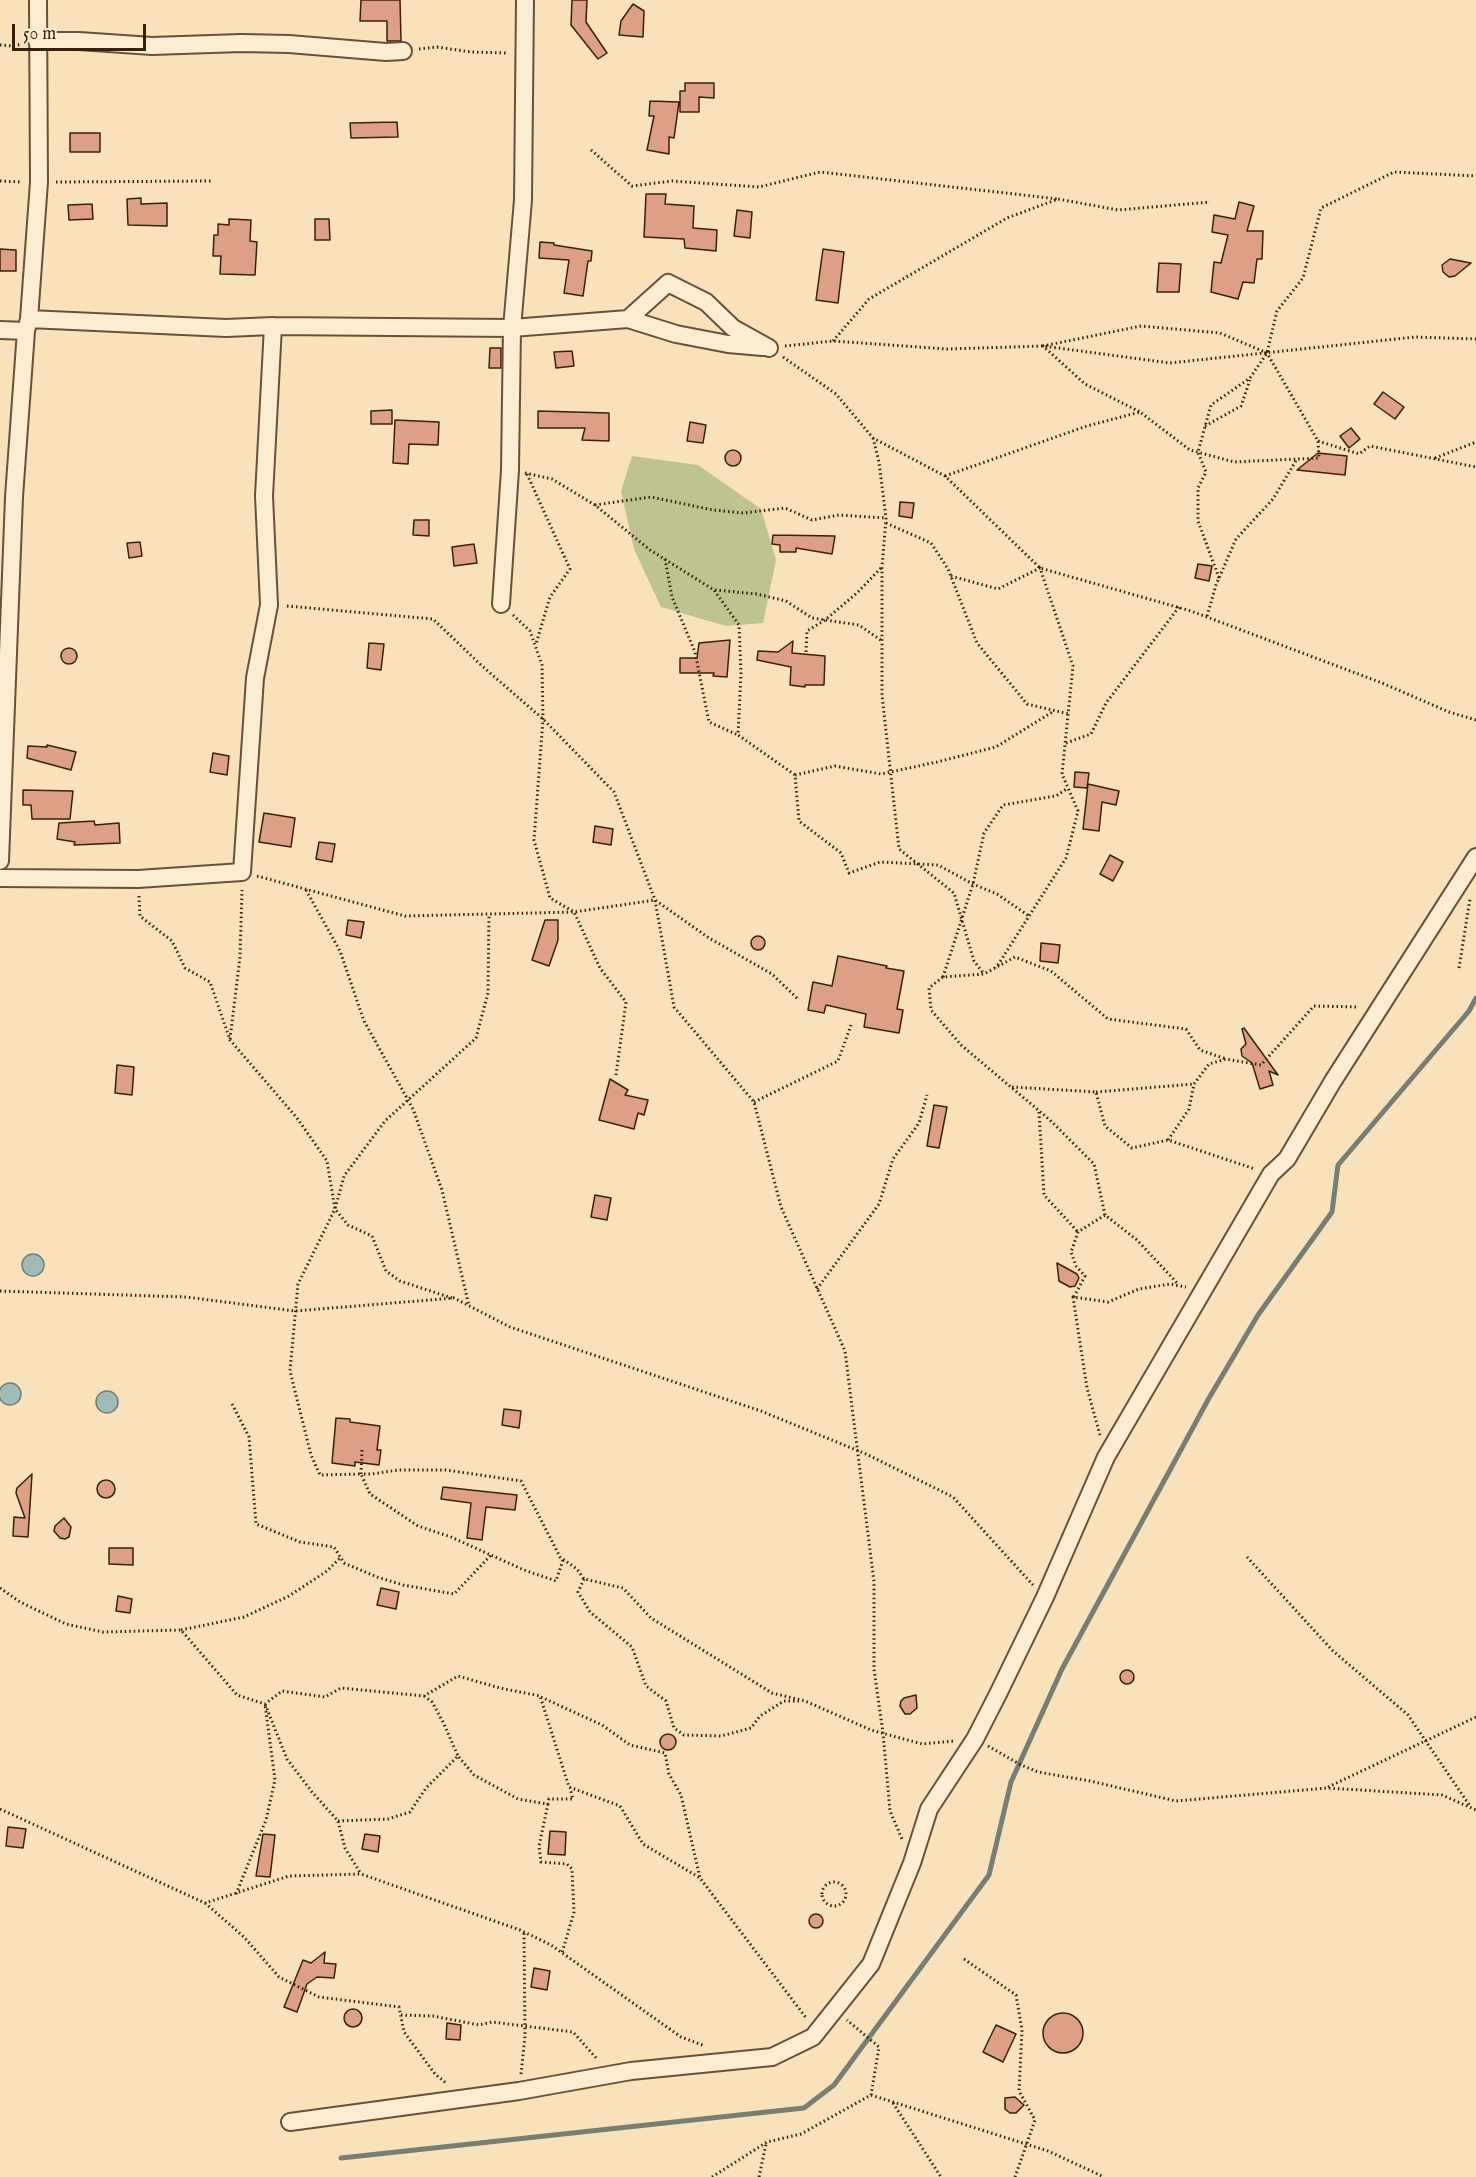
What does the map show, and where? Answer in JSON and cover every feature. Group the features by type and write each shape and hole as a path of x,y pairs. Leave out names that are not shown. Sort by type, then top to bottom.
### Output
{"street":[{"path":"0,861 14,497 39,182 38,0"},
{"path":"501,604 510,470 512,328 523,200 525,0"},
{"path":"37,41 79,41 152,46 289,44 386,52 403,51"},
{"path":"628,319 668,283 706,302 733,328 770,348"},
{"path":"0,330 27,325 512,328 628,319 676,334 728,344 770,348"},
{"path":"0,878 138,879 242,872 255,678 269,605 264,496 273,326"},
{"path":"290,2122 519,2091 631,2071 772,2057 813,2037 870,1964 912,1863 929,1809 975,1739 1045,1597 1106,1457 1271,1174 1287,1159 1379,1008 1476,857"}],"path":[{"path":"403,51 436,47 471,52 524,54"},
{"path":"591,150 632,186 672,181 759,187 820,172 1058,199 1118,210 1210,202"},
{"path":"1205,426 1241,406 1250,378 1267,353 1277,311 1304,278 1321,208 1394,172 1476,176"},
{"path":"0,181 212,181"},
{"path":"832,341 869,299 1007,218 1058,199"},
{"path":"770,348 832,341 947,350 1043,346 1141,326 1220,333 1267,353 1318,441 1319,458 1234,462 1190,450 1140,412 1085,384 1043,346"},
{"path":"1043,346 1170,363 1415,337 1476,339"},
{"path":"770,348 836,394 873,438 945,476 1040,568 1073,666 1062,774 1078,811 1066,858 995,968"},
{"path":"1219,578 1198,521 1198,488 1206,472 1198,453 1211,405 1250,378"},
{"path":"945,476 1088,426 1140,412"},
{"path":"873,438 879,462 886,518 882,567 882,694 899,849 954,893 974,960 984,974"},
{"path":"1318,441 1359,454 1370,446 1476,466"},
{"path":"1434,459 1476,442"},
{"path":"1207,616 1219,578 1236,539 1273,499 1298,459"},
{"path":"510,470 552,479 595,505 650,550 714,590 739,625 741,673 738,735"},
{"path":"528,474 570,569 550,597 535,646"},
{"path":"595,505 651,497 713,510 743,513 785,508 812,520 839,515 886,518"},
{"path":"886,523 931,543 951,576 977,643 1027,704 1068,714"},
{"path":"665,559 672,597 695,652 709,722 738,735 795,775 835,765 881,774 996,747 1055,711"},
{"path":"806,652 807,631 825,620 882,567"},
{"path":"951,576 998,589 1040,568 1207,616 1382,683 1449,712 1476,720"},
{"path":"714,590 757,594 786,601 812,618 859,625 882,641"},
{"path":"501,604 530,632 542,665 543,719 534,840 550,898 574,912 600,968 626,1002 616,1075"},
{"path":"269,605 343,609 433,619 482,666 543,719 614,792 655,900 674,1007 754,1102 782,1207 845,1351 874,1582 874,1669 890,1811 912,1863"},
{"path":"1065,743 1091,734 1106,703 1179,608"},
{"path":"795,775 799,821 841,853 849,873 880,862 938,865 997,894 1029,916"},
{"path":"943,977 973,884 984,833 1003,805 1056,796 1068,788"},
{"path":"230,1040 240,957 242,872 405,916 574,912 655,900 709,938 772,974 799,1000"},
{"path":"138,879 140,916 172,940 185,968 210,982 230,1040 297,1118 327,1161 335,1209 348,1225 372,1236 386,1271 400,1281 454,1298 510,1327 761,1411 857,1450 953,1497 1045,1597"},
{"path":"306,890 340,951 363,1021 409,1100 442,1190 469,1306"},
{"path":"1459,968 1470,897"},
{"path":"489,915 488,993 476,1038 385,1121 344,1176 335,1209 298,1284 290,1371 311,1455 320,1475 372,1474 398,1470 446,1470 521,1481 560,1557 577,1569 584,1579 623,1588 651,1618 772,1693 805,1701 871,1730 922,1744 975,1739 1038,1772 1090,1781 1176,1802 1327,1788 1442,1795 1476,1810"},
{"path":"1179,1286 1137,1240 1105,1215 1094,1164 1039,1110 961,1045 931,1010 928,988 943,977 984,974 1015,957 1051,971 1108,1019 1186,1029 1200,1050 1226,1059 1261,1065 1314,1006 1379,1008"},
{"path":"754,1102 838,1061 851,1025"},
{"path":"1168,1140 1189,1109 1194,1084 1209,1064 1226,1059"},
{"path":"1011,1087 1096,1092 1194,1084"},
{"path":"1096,1092 1105,1126 1132,1148 1168,1140 1271,1174"},
{"path":"817,1289 879,1204 893,1159 918,1123 927,1095"},
{"path":"1039,1110 1044,1195 1078,1232"},
{"path":"1105,1215 1078,1232 1071,1252 1076,1266 1085,1276 1073,1297 1087,1388 1106,1457"},
{"path":"1073,1297 1108,1302 1139,1289 1170,1284 1202,1291"},
{"path":"0,1291 186,1297 295,1311 454,1298"},
{"path":"232,1404 249,1437 256,1524 300,1542 334,1547 344,1563 377,1577 403,1585 454,1594 492,1554"},
{"path":"362,1450 361,1474 370,1494 418,1526 451,1537 524,1570 556,1581 563,1560"},
{"path":"0,1588 20,1602 66,1624 103,1632 181,1630 244,1617 289,1596 327,1571 341,1557"},
{"path":"1247,1557 1333,1652 1408,1715 1471,1808"},
{"path":"584,1579 578,1592 590,1612 632,1647 646,1686 666,1701 674,1728 684,1735 721,1736 751,1728 760,1716 783,1701 805,1701"},
{"path":"181,1630 237,1695 265,1704"},
{"path":"424,1696 458,1676 540,1696 602,1725 630,1745 665,1753 669,1774 681,1795 700,1878"},
{"path":"265,1704 282,1691 325,1697 341,1688 424,1696 432,1702 458,1756 474,1775 518,1799 548,1804"},
{"path":"540,1696 573,1799 549,1799 539,1846 541,1862 567,1864 572,1869 574,1912 562,1953"},
{"path":"265,1704 287,1759 338,1821 345,1848 361,1874"},
{"path":"236,1894 266,1820 275,1780 265,1704"},
{"path":"1327,1788 1476,1717"},
{"path":"338,1821 388,1819 410,1812 426,1788 458,1756"},
{"path":"569,1787 620,1806 643,1844 700,1878 817,2032"},
{"path":"0,1809 205,1903 244,1937 279,1977 319,1997 399,2007 404,2032 435,2074 465,2098"},
{"path":"205,1903 289,1876 361,1874 524,1932 551,1945 681,2037 714,2049"},
{"path":"831,1883 840,1884 846,1895 842,1902 834,1906 826,1903 822,1896 824,1887 831,1883"},
{"path":"519,2091 525,2026 524,1932"},
{"path":"964,1959 1016,1995 1022,2030 1019,2091 1035,2120 1015,2177"},
{"path":"400,2015 433,2016 479,2025 492,2022 573,2032 596,2059 605,2062"},
{"path":"856,2028 879,2048 871,2096"},
{"path":"712,2177 767,2142 801,2134 871,2096 1048,2151 1104,2177"},
{"path":"892,2102 941,2177"},
{"path":"759,2177 767,2142"}],"green space":[{"path":"632,456 698,465 761,509 776,560 763,623 726,626 661,607 634,549 621,491"}],"water":[{"path":"33,1254 41,1257 44,1265 41,1273 33,1276 25,1273 22,1265 25,1257"},
{"path":"10,1383 18,1386 21,1394 18,1402 10,1405 2,1402 -1,1394 2,1386"},
{"path":"107,1391 115,1394 118,1402 115,1410 107,1413 99,1410 96,1402 99,1394"}],"building":[{"path":"361,0 400,0 401,41 387,41 387,21 360,21"},
{"path":"572,0 587,0 586,22 607,53 598,59 571,25"},
{"path":"633,4 644,11 643,37 619,35 621,21"},
{"path":"685,83 714,83 714,98 699,97 699,112 680,112 680,91 685,91"},
{"path":"650,101 679,102 674,138 669,137 669,154 647,150 654,116 649,116"},
{"path":"397,122 398,137 351,138 350,123"},
{"path":"70,133 100,133 100,152 70,152"},
{"path":"646,194 666,194 665,204 694,206 693,228 717,230 716,251 685,248 684,239 644,237"},
{"path":"141,198 141,204 167,203 167,226 128,225 127,199"},
{"path":"1239,202 1254,206 1247,231 1263,231 1262,259 1257,259 1254,283 1243,282 1238,299 1211,292 1214,262 1221,263 1228,235 1212,232 1214,215 1235,219"},
{"path":"92,204 93,219 69,220 68,205"},
{"path":"737,210 752,212 750,238 734,236"},
{"path":"229,219 251,220 250,241 257,242 255,275 220,274 221,256 213,256 214,235 218,235 218,224 229,225"},
{"path":"315,219 329,219 330,240 315,240"},
{"path":"540,242 592,251 591,261 588,261 583,296 564,293 569,260 539,258"},
{"path":"0,249 16,250 16,271 0,271"},
{"path":"823,249 844,252 838,303 816,300"},
{"path":"1450,259 1471,263 1455,276 1449,277 1443,272 1442,265"},
{"path":"1159,263 1181,264 1179,292 1157,292"},
{"path":"490,348 501,348 501,368 489,368"},
{"path":"572,351 574,366 556,368 554,352"},
{"path":"1383,392 1404,407 1395,419 1374,404"},
{"path":"392,410 392,424 371,424 371,411"},
{"path":"538,411 609,413 609,441 582,440 585,428 538,428"},
{"path":"395,420 439,422 438,445 409,444 408,464 393,463"},
{"path":"690,422 706,425 703,443 687,441"},
{"path":"1351,428 1360,439 1349,448 1340,436"},
{"path":"730,450 736,450 741,458 739,464 730,466 725,461 725,455"},
{"path":"1318,453 1347,456 1345,475 1297,470"},
{"path":"900,502 914,503 912,518 899,516"},
{"path":"414,520 429,520 429,536 413,535"},
{"path":"773,535 835,536 832,554 796,548 796,552 780,552 780,545 772,544"},
{"path":"140,542 142,556 129,558 127,543"},
{"path":"474,544 477,563 454,566 452,547"},
{"path":"1198,564 1212,566 1209,581 1195,578"},
{"path":"730,640 727,677 713,676 714,673 680,673 680,658 697,658 699,643"},
{"path":"793,641 792,653 825,656 824,685 805,685 805,687 790,685 791,667 757,660 758,651 778,652"},
{"path":"369,643 384,644 381,670 367,668"},
{"path":"69,648 75,650 77,656 75,662 69,664 63,662 61,656 63,650"},
{"path":"47,745 76,752 71,770 27,758 28,746 47,747"},
{"path":"213,753 229,756 227,775 210,772"},
{"path":"1075,772 1089,773 1087,788 1074,787"},
{"path":"1088,784 1119,791 1116,805 1102,802 1099,831 1083,829"},
{"path":"23,790 73,791 70,819 32,819 31,805 23,805"},
{"path":"264,813 295,818 291,847 259,842"},
{"path":"94,821 95,825 119,823 120,843 74,845 75,842 57,839 59,823"},
{"path":"595,826 613,829 611,845 593,842"},
{"path":"319,842 335,844 332,862 316,859"},
{"path":"1110,855 1123,862 1113,881 1100,874"},
{"path":"348,920 364,922 361,938 346,935"},
{"path":"545,920 558,920 558,940 549,966 532,960"},
{"path":"755,936 761,936 765,943 761,950 755,950 751,946 751,940"},
{"path":"1041,943 1060,945 1058,963 1040,961"},
{"path":"838,956 904,971 897,1009 903,1010 899,1033 864,1027 866,1014 826,1005 824,1013 808,1010 813,982 832,986"},
{"path":"1244,1028 1278,1075 1269,1071 1273,1085 1260,1089 1252,1063 1242,1056 1241,1049 1246,1044 1242,1029"},
{"path":"117,1065 134,1067 132,1095 115,1093"},
{"path":"610,1079 628,1090 625,1095 648,1100 644,1115 638,1113 634,1129 599,1120"},
{"path":"934,1105 947,1107 939,1148 927,1146"},
{"path":"595,1195 611,1198 607,1220 591,1217"},
{"path":"1057,1263 1077,1274 1079,1278 1075,1286 1070,1287 1059,1281"},
{"path":"504,1409 521,1411 519,1428 502,1425"},
{"path":"336,1418 380,1426 377,1450 381,1450 379,1465 355,1462 355,1466 332,1463"},
{"path":"32,1474 28,1537 13,1536 14,1517 25,1518 16,1493 17,1488"},
{"path":"106,1480 112,1483 115,1489 112,1495 106,1498 100,1495 97,1489 100,1483"},
{"path":"443,1487 517,1495 515,1510 486,1507 482,1540 467,1538 471,1503 441,1499"},
{"path":"64,1518 71,1527 69,1537 65,1539 60,1538 54,1531 55,1526"},
{"path":"109,1548 133,1548 133,1565 109,1564"},
{"path":"381,1588 399,1592 396,1609 377,1605"},
{"path":"118,1596 132,1599 130,1613 116,1611"},
{"path":"1124,1670 1130,1670 1134,1677 1130,1684 1124,1684 1120,1680 1120,1674"},
{"path":"916,1695 917,1708 910,1714 905,1714 900,1706 901,1701"},
{"path":"665,1734 671,1734 676,1742 674,1748 665,1750 660,1745 660,1739"},
{"path":"8,1827 26,1829 23,1848 6,1846"},
{"path":"550,1831 566,1832 565,1855 548,1854"},
{"path":"263,1834 275,1835 270,1877 256,1876"},
{"path":"365,1834 380,1836 378,1852 362,1849"},
{"path":"813,1914 819,1914 823,1921 819,1928 813,1928 809,1924 809,1918"},
{"path":"325,1952 324,1963 336,1964 334,1978 317,1977 307,1984 297,2012 284,2007 303,1960 311,1963"},
{"path":"534,1968 550,1971 547,1990 531,1987"},
{"path":"353,2009 359,2012 362,2018 359,2024 353,2027 347,2024 344,2018 347,2012"},
{"path":"1063,2013 1071,2014 1077,2019 1082,2025 1082,2041 1077,2047 1071,2052 1063,2053 1055,2052 1049,2047 1044,2041 1043,2033 1044,2025 1049,2019 1055,2014"},
{"path":"447,2023 461,2025 460,2040 446,2039"},
{"path":"996,2025 1016,2034 1003,2062 983,2052"},
{"path":"1015,2097 1024,2105 1016,2113 1010,2113 1005,2109 1005,2098"}],"waterway":[{"path":"341,2158 804,2108 834,2085 989,1875 1011,1782 1062,1669 1209,1398 1258,1315 1332,1212 1338,1165 1469,1011 1476,998"}]}
